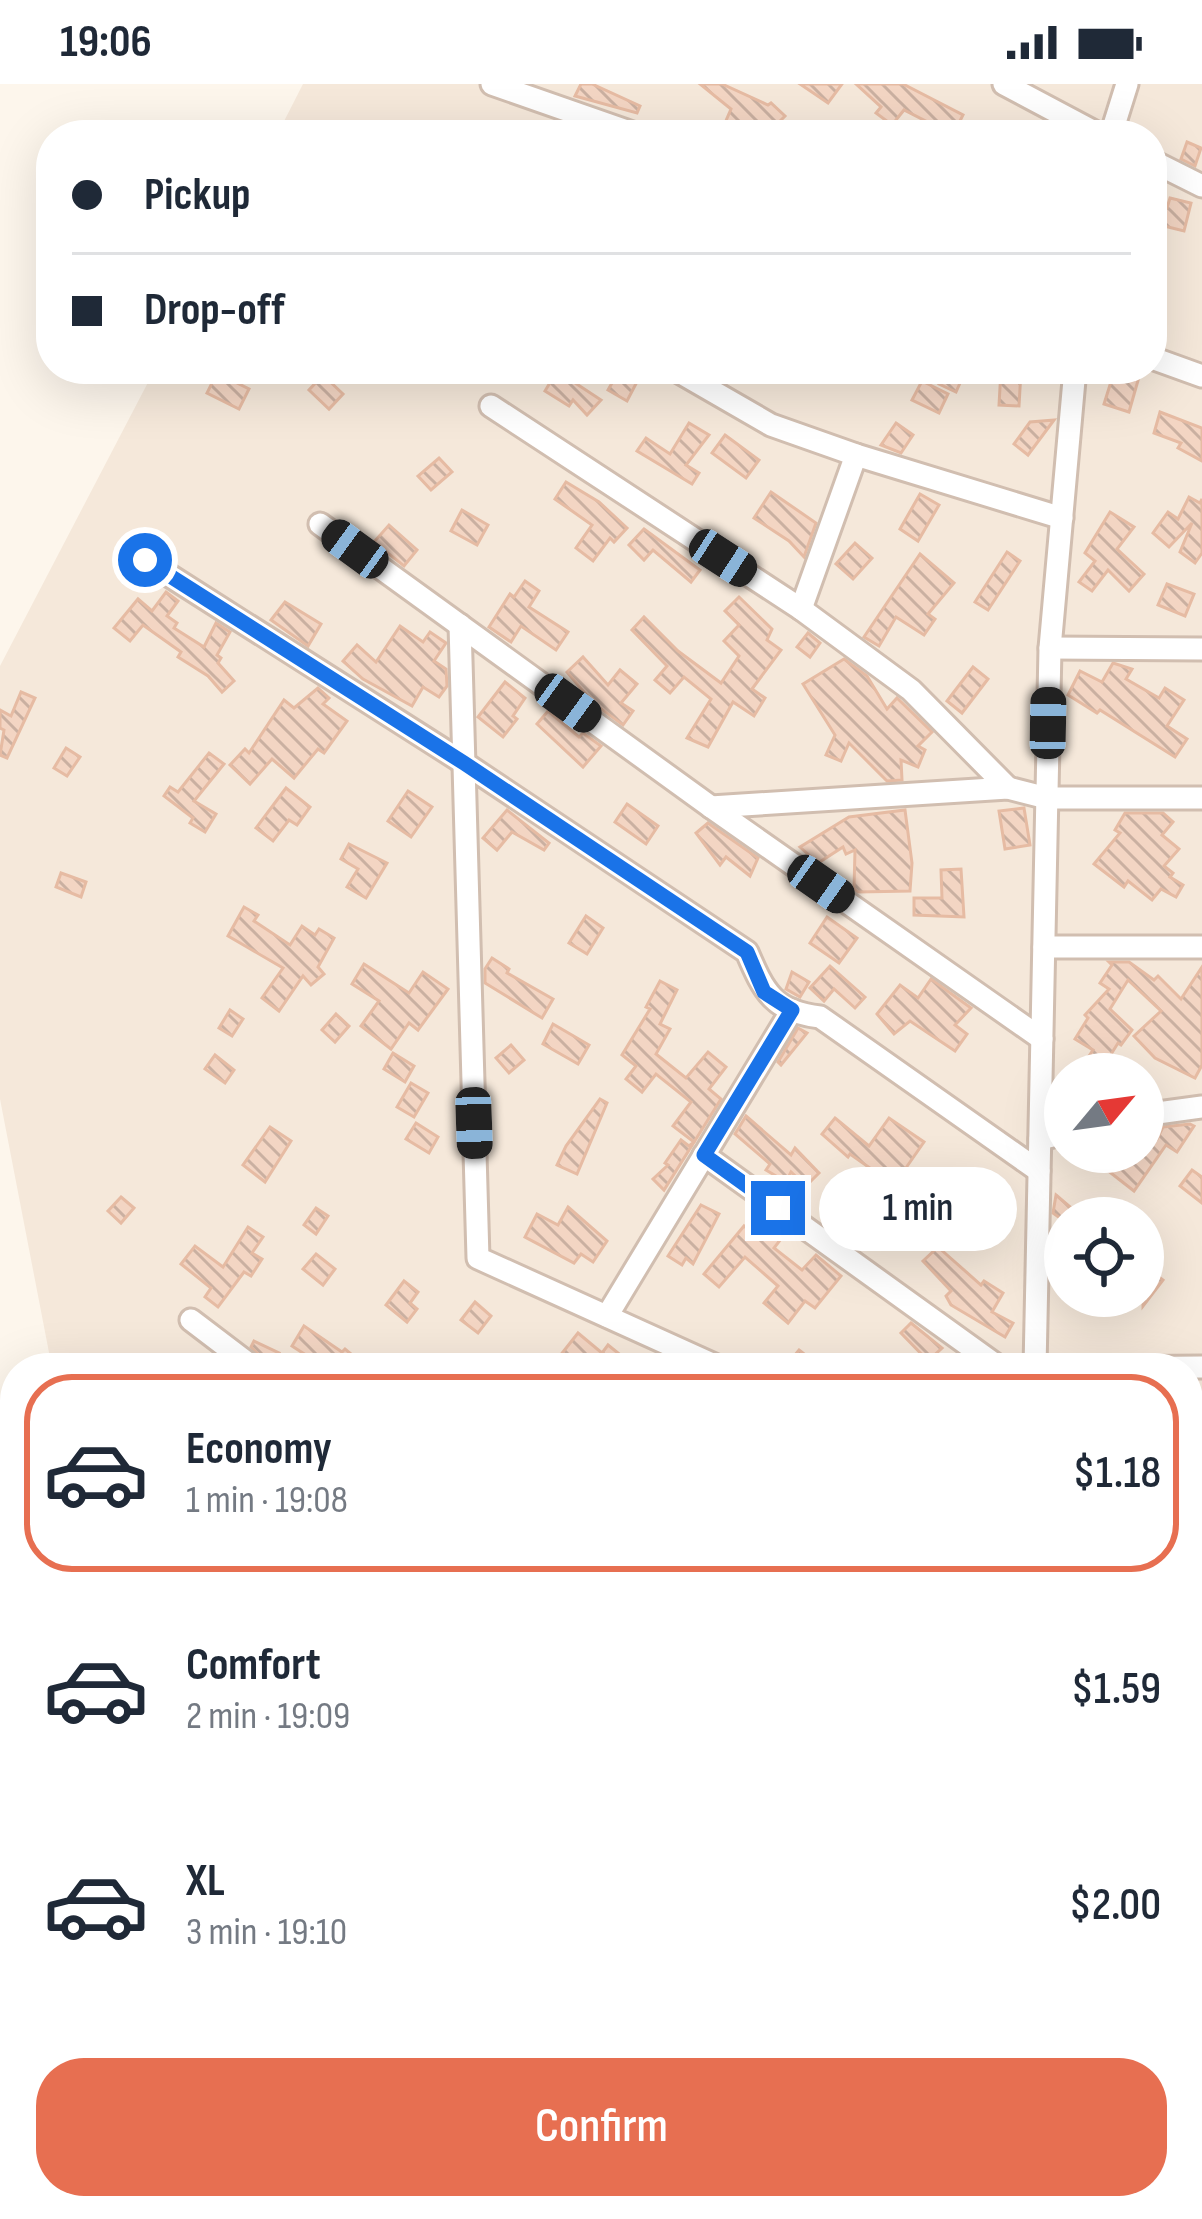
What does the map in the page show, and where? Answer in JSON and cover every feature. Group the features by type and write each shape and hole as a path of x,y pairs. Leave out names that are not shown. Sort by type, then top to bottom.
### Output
{"street":[{"path":"492,84 595,120"},
{"path":"1004,84 1072,120"},
{"path":"1116,120 1127,84"},
{"path":"1167,169 1202,187"},
{"path":"1167,363 1202,376"},
{"path":"700,384 770,425 1062,518"},
{"path":"1035,1353 1050,648 1075,384"},
{"path":"491,406 801,609 911,690 1008,788"},
{"path":"801,609 856,455"},
{"path":"320,524 1042,1039"},
{"path":"145,560 464,763 747,952 764,992 792,1010 820,1017 1039,1171"},
{"path":"460,625 478,1258 688,1353"},
{"path":"1050,648 1202,649"},
{"path":"711,807 1008,788 1047,798 1202,798"},
{"path":"1044,947 1202,946"},
{"path":"607,1316 792,1010"},
{"path":"1164,1112 1202,1107"},
{"path":"1040,1139 1044,1138"},
{"path":"704,1155 979,1353"},
{"path":"191,1321 234,1353"}],"shaded area":[{"path":"303,84 1202,84 1202,1353 49,1353 0,1099 0,666 147,384 1167,384 1167,120 285,120"}],"building":[{"path":"581,84 592,84 640,106 637,113 575,96"},
{"path":"700,84 722,84 771,103 785,116 781,120 726,120 731,109"},
{"path":"800,84 842,84 828,103"},
{"path":"856,84 903,84 963,115 960,120 924,120 904,110 896,120 885,120 876,113 881,107"},
{"path":"1187,142 1201,148 1195,166 1181,159"},
{"path":"1170,198 1191,203 1184,231 1167,227"},
{"path":"212,384 239,384 249,389 239,409 207,393"},
{"path":"315,384 332,384 343,394 329,409 309,390"},
{"path":"549,384 577,384 601,400 587,415 573,400 569,406 545,391"},
{"path":"611,384 636,384 627,401 608,390"},
{"path":"920,384 948,394 939,413 912,400"},
{"path":"1000,384 1020,384 1019,406 999,405"},
{"path":"1110,384 1137,384 1129,412 1104,404"},
{"path":"1160,412 1202,428 1202,461 1178,448 1181,443 1154,433"},
{"path":"1054,420 1028,455 1014,444 1030,422"},
{"path":"689,423 709,435 686,465 699,473 692,484 637,451 646,438 670,454"},
{"path":"896,423 913,435 901,453 881,445"},
{"path":"725,435 759,460 746,478 712,453"},
{"path":"439,458 452,472 431,490 418,476"},
{"path":"566,482 599,502 627,528 614,542 610,538 593,561 576,548 592,525 555,499"},
{"path":"771,492 816,523 804,557 754,518"},
{"path":"920,494 939,505 918,541 900,529"},
{"path":"1189,497 1200,503 1202,499 1202,553 1195,563 1180,552 1192,523 1169,547 1153,533 1168,512 1178,519"},
{"path":"462,510 488,525 477,545 451,531"},
{"path":"1110,512 1134,527 1117,549 1144,574 1129,591 1108,570 1092,591 1079,582 1095,561 1085,553"},
{"path":"389,525 417,550 404,566 374,542"},
{"path":"644,529 700,570 691,582 653,550 644,560 629,545"},
{"path":"855,543 872,558 853,579 836,564"},
{"path":"1007,552 1020,561 988,610 975,602"},
{"path":"920,554 954,583 928,614 935,619 924,635 896,617 879,646 864,637"},
{"path":"525,581 539,591 529,607 568,632 556,650 521,626 511,642 489,627 510,594 514,597"},
{"path":"1167,584 1194,594 1185,616 1158,605"},
{"path":"166,592 178,601 167,616 177,623 174,628 204,647 216,623 230,632 217,655 234,681 222,692 208,676 178,657 181,652 143,625 130,641 114,628 138,599 152,611"},
{"path":"739,597 772,629 767,640 781,650 752,689 765,698 754,716 733,702 708,747 687,738 711,699 684,677 670,693 655,680 667,666 632,630 644,617 678,651 721,683 739,656 724,641 739,625 725,611"},
{"path":"285,602 321,624 308,646 271,620"},
{"path":"400,626 423,642 430,632 446,643 434,661 446,669 447,686 439,697 423,687 412,706 363,679 343,661 357,645 376,662"},
{"path":"808,633 820,643 810,657 797,647"},
{"path":"583,657 608,685 620,670 637,684 621,703 633,711 623,725 593,703 567,672"},
{"path":"844,659 867,676 887,709 897,698 932,732 918,746 925,750 918,767 901,760 902,780 887,781 849,743 841,761 826,755 835,735 803,684"},
{"path":"1113,663 1132,669 1126,679 1159,698 1165,688 1184,700 1167,726 1187,739 1175,757 1068,695 1080,671 1102,682"},
{"path":"973,667 988,679 962,713 947,701"},
{"path":"505,682 525,698 503,737 478,717"},
{"path":"318,688 329,698 323,704 347,721 324,753 318,749 294,778 272,759 250,784 230,765 245,749 249,753 284,700 294,708"},
{"path":"21,692 35,698 7,758 0,755 4,730 0,710 11,716"},
{"path":"548,711 579,737 583,733 601,746 583,767 537,724"},
{"path":"66,748 80,757 67,776 54,768"},
{"path":"209,753 224,764 194,801 216,814 205,832 164,796 170,787 178,792"},
{"path":"286,788 310,807 297,825 289,820 273,841 256,828"},
{"path":"408,791 432,807 411,837 388,821"},
{"path":"627,804 658,826 646,844 615,822"},
{"path":"1024,808 1030,845 1005,849 999,811"},
{"path":"507,810 549,843 544,850 512,832 497,850 483,838"},
{"path":"905,810 912,863 910,891 858,892 854,889 855,850 846,854 843,847 818,863 800,847 849,817"},
{"path":"1125,813 1163,813 1173,822 1162,835 1179,849 1164,866 1183,885 1176,897 1161,889 1152,900 1128,881 1124,887 1094,864 1120,833 1115,830"},
{"path":"708,823 758,858 750,876 726,857 720,865 696,833"},
{"path":"349,844 387,863 366,898 347,887 358,869 341,859"},
{"path":"961,869 964,917 914,915 914,898 942,898 941,870"},
{"path":"61,873 86,882 81,897 56,887"},
{"path":"244,907 258,915 254,921 290,945 302,926 315,935 319,929 334,938 318,967 324,974 311,985 303,976 279,1011 262,998 283,968 228,936"},
{"path":"586,916 603,928 587,954 569,943"},
{"path":"827,917 857,938 839,963 810,943"},
{"path":"492,958 509,969 507,973 553,999 542,1018 485,983 485,969"},
{"path":"1109,962 1129,962 1154,980 1158,976 1181,999 1202,967 1202,1065 1195,1078 1164,1062 1164,1053 1150,1053 1134,1036 1161,1011 1128,980 1110,1009 1132,1030 1121,1045 1112,1053 1091,1053 1075,1039 1088,1018 1085,1015 1109,989 1100,983 1112,965"},
{"path":"364,964 409,993 423,972 448,989 418,1030 409,1023 391,1049 361,1026 379,1001 352,984"},
{"path":"830,966 865,997 855,1008 834,989 824,1001 810,988"},
{"path":"792,972 809,982 800,997 786,989"},
{"path":"931,979 971,1008 955,1025 967,1034 955,1051 910,1021 894,1034 877,1014 900,985 918,998"},
{"path":"660,981 677,990 660,1024 670,1029 656,1054 686,1078 708,1052 726,1067 709,1089 721,1099 664,1190 653,1179 668,1165 681,1140 689,1146 694,1142 673,1126 691,1102 656,1074 642,1092 626,1079 636,1066 622,1055 650,1009 646,1007"},
{"path":"230,1010 243,1019 232,1036 219,1028"},
{"path":"336,1014 349,1026 335,1042 322,1030"},
{"path":"553,1024 589,1045 578,1064 543,1044"},
{"path":"798,1028 807,1033 781,1065 778,1062"},
{"path":"511,1045 524,1060 509,1073 496,1058"},
{"path":"393,1053 414,1066 405,1082 384,1069"},
{"path":"215,1055 234,1070 225,1083 205,1069"},
{"path":"411,1083 428,1093 414,1117 397,1107"},
{"path":"600,1099 607,1103 577,1174 557,1165 566,1146"},
{"path":"746,1116 791,1155 795,1148 819,1173 806,1186 791,1172 786,1182 766,1170 770,1164 735,1134"},
{"path":"835,1118 869,1146 889,1118 924,1142 894,1185 850,1154 848,1157 822,1134"},
{"path":"416,1123 438,1137 429,1153 406,1139"},
{"path":"1194,1126 1177,1152 1164,1148 1164,1127"},
{"path":"270,1127 291,1141 265,1182 243,1165"},
{"path":"1192,1170 1202,1177 1202,1203 1180,1186"},
{"path":"1111,1173 1147,1173 1134,1191"},
{"path":"981,1189 996,1203 979,1221 964,1208"},
{"path":"121,1197 134,1208 121,1223 108,1211"},
{"path":"701,1205 719,1214 693,1264 686,1258 682,1265 668,1256"},
{"path":"568,1207 607,1241 593,1262 581,1254 574,1263 525,1237 537,1214 558,1225"},
{"path":"316,1208 328,1216 316,1234 304,1225"},
{"path":"762,1223 781,1239 774,1248 802,1270 816,1255 841,1276 815,1308 805,1301 788,1323 764,1303 778,1286 745,1257 719,1287 704,1274 744,1226 753,1234"},
{"path":"248,1227 263,1237 252,1253 262,1259 251,1276 244,1272 218,1307 205,1297 211,1288 181,1264 195,1246 223,1267"},
{"path":"938,1247 981,1285 984,1281 1003,1293 992,1312 1013,1323 1005,1337 951,1305 946,1296 951,1291 923,1261"},
{"path":"316,1254 335,1269 323,1285 303,1269"},
{"path":"404,1281 418,1292 410,1303 417,1309 407,1322 386,1305"},
{"path":"475,1302 491,1316 478,1333 461,1320"},
{"path":"911,1323 942,1348 937,1353 920,1353 901,1333"},
{"path":"304,1326 350,1353 303,1353 292,1346"},
{"path":"578,1333 602,1353 562,1353"},
{"path":"254,1341 279,1353 257,1353 251,1347"}],"route":[{"path":"145,560 464,763 747,952 764,992 792,1010 704,1155 778,1208"}]}
